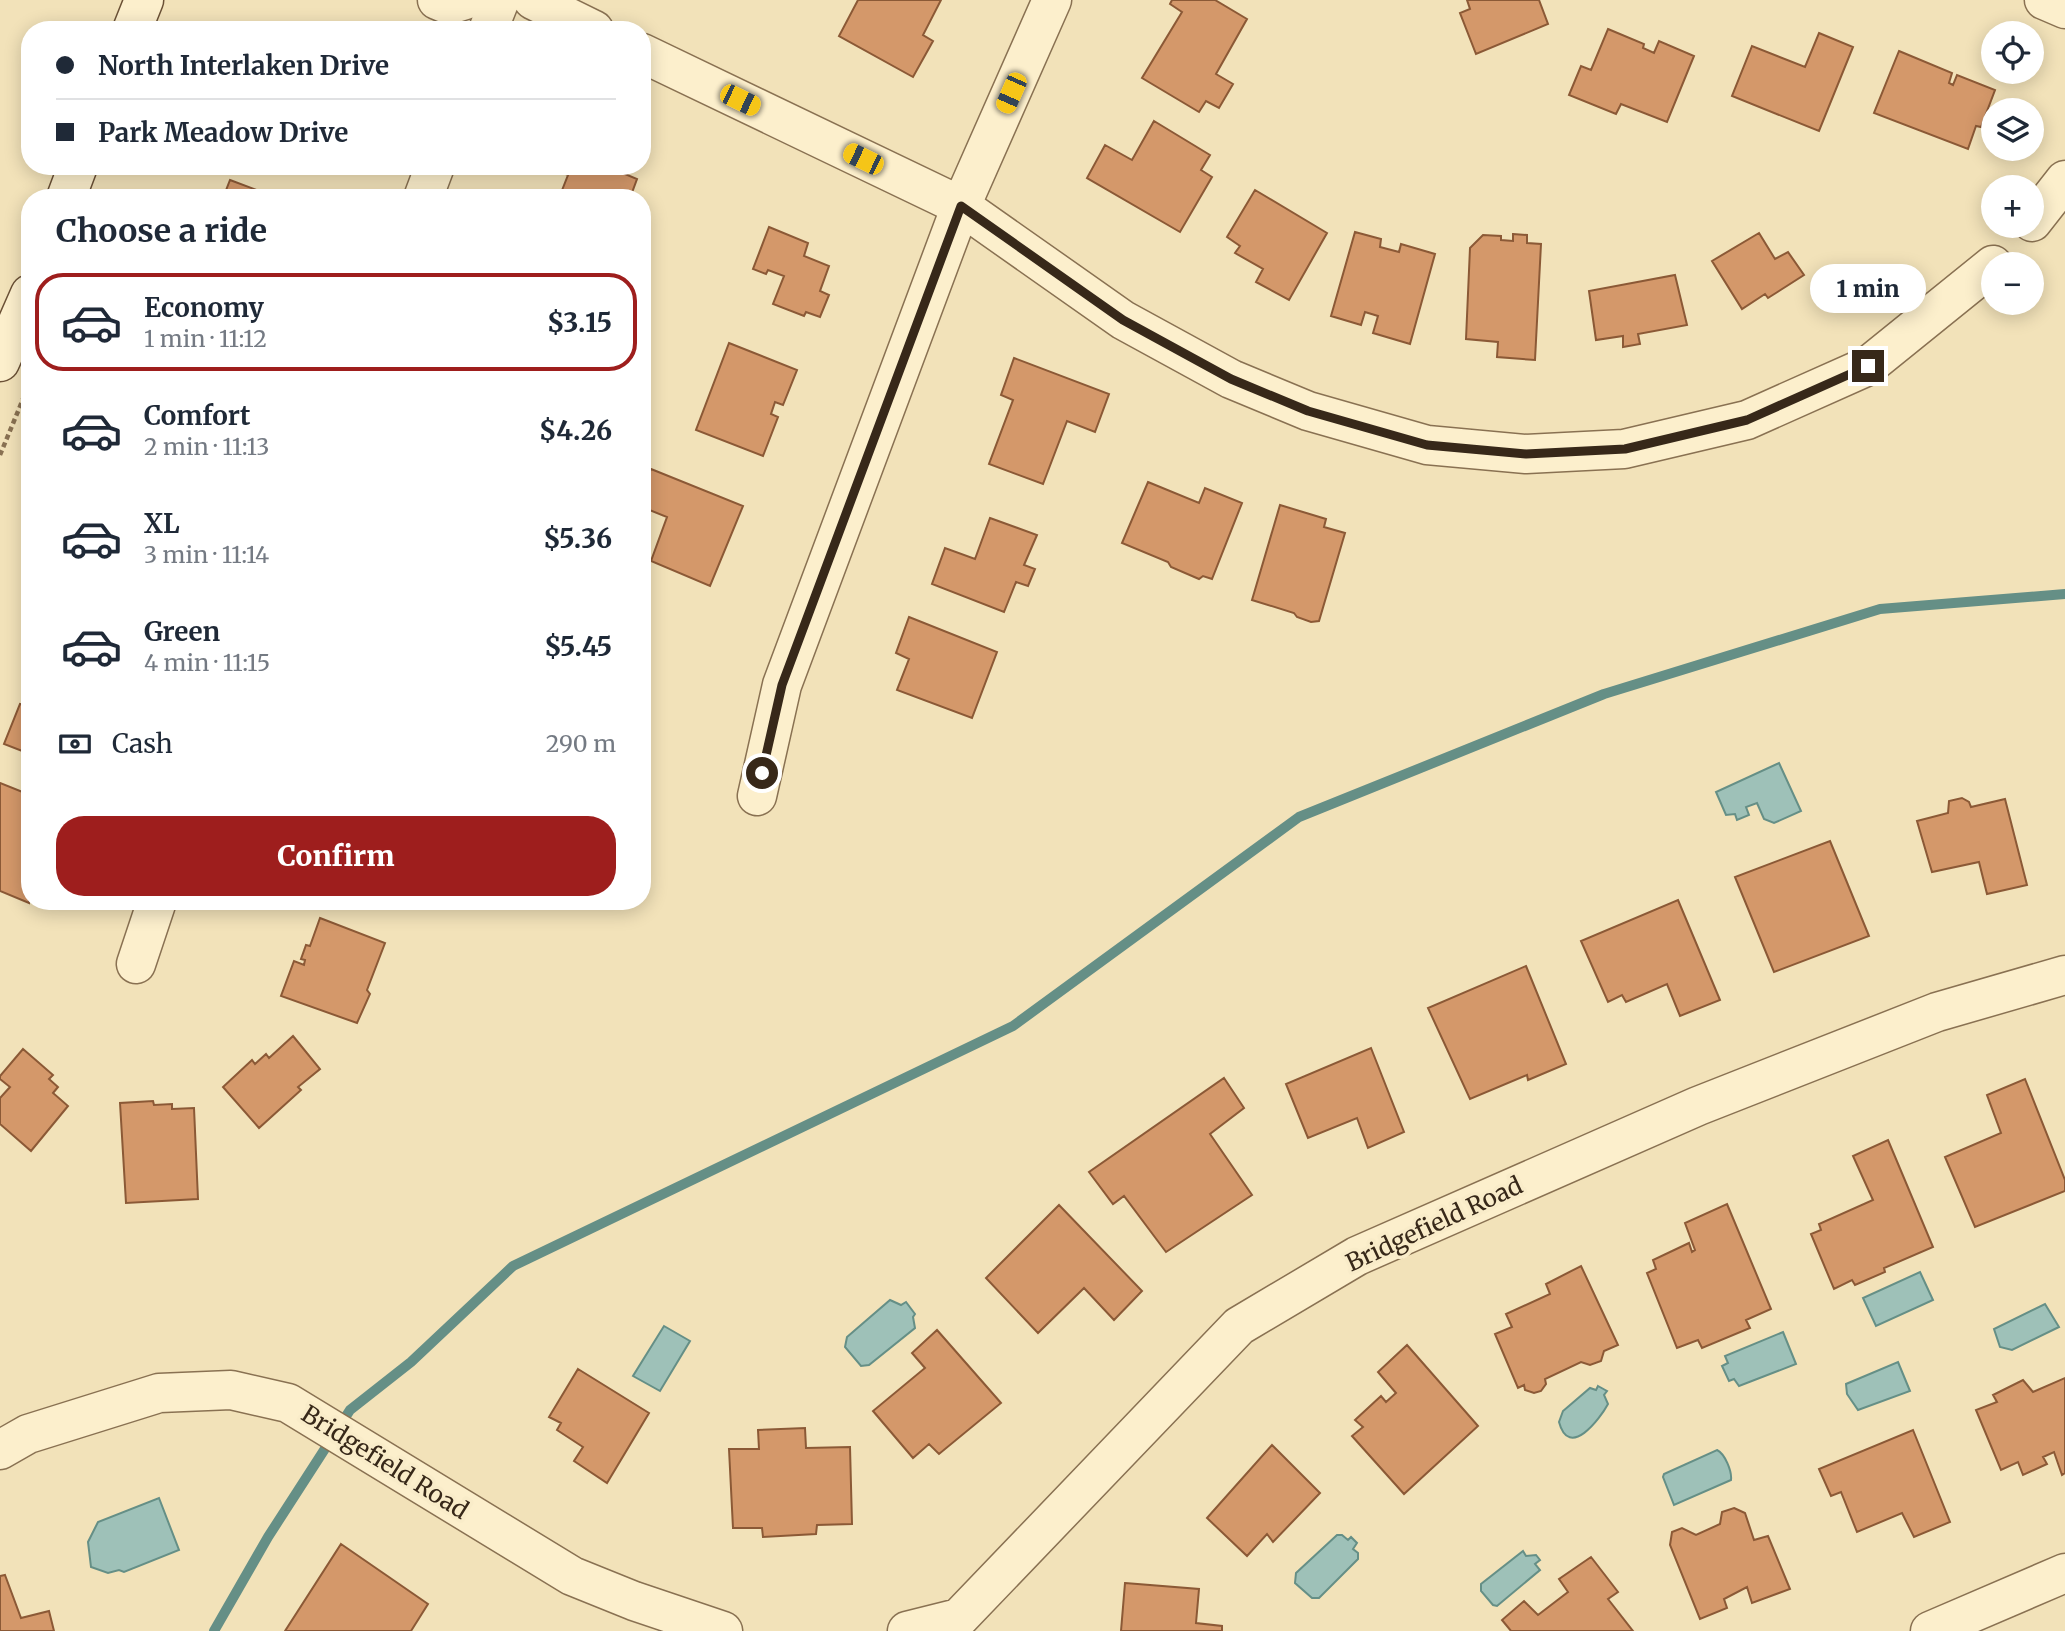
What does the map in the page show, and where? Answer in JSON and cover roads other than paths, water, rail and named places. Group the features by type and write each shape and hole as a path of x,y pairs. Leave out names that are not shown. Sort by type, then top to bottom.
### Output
{"street":[{"path":"136,21 144,0"},
{"path":"436,0 449,5 465,0"},
{"path":"492,21 500,0"},
{"path":"533,0 576,21"},
{"path":"757,796 782,685 961,206 1052,0"},
{"path":"2044,0 2065,9"},
{"path":"651,57 961,206 1123,320 1231,379 1308,411 1427,445 1526,454 1625,449 1747,420 1868,366 1981,275"},
{"path":"2044,206 2065,180"},
{"path":"2008,252 2019,238"},
{"path":"0,362 21,314"},
{"path":"136,964 154,910"},
{"name":"Bridgefield Road","path":"907,1631 964,1624 1239,1326 1357,1256 1698,1105 1937,1012 2065,975"},
{"name":"Bridgefield Road","path":"9,1439 159,1393 231,1390 288,1402 572,1576 723,1631"},
{"path":"1930,1631 2065,1573"}],"water":[{"path":"1779,763 1801,811 1774,823 1764,819 1757,803 1746,807 1749,815 1737,820 1735,814 1726,815 1716,792"},
{"path":"1920,1272 1933,1300 1876,1326 1863,1298"},
{"path":"890,1300 901,1305 906,1302 915,1314 915,1328 869,1365 861,1366 845,1347 847,1337"},
{"path":"2045,1304 2059,1327 2012,1350 2000,1347 1994,1329"},
{"path":"664,1326 690,1341 660,1391 633,1376"},
{"path":"1783,1332 1796,1364 1739,1386 1734,1379 1729,1381 1722,1366 1728,1363 1725,1356"},
{"path":"1898,1362 1910,1391 1858,1410 1847,1394 1846,1384"},
{"path":"1598,1386 1607,1391 1604,1395 1608,1404 1584,1433 1570,1437 1564,1433 1559,1422 1563,1411 1590,1388 1596,1390"},
{"path":"1717,1450 1727,1463 1731,1480 1674,1505 1664,1474"},
{"path":"159,1498 179,1550 124,1572 119,1570 108,1573 91,1567 88,1542 98,1522"},
{"path":"1337,1535 1348,1540 1351,1537 1357,1543 1353,1549 1358,1553 1358,1559 1319,1598 1312,1598 1295,1583 1296,1573"},
{"path":"1523,1551 1526,1556 1536,1555 1540,1560 1535,1564 1540,1570 1497,1606 1493,1605 1481,1591 1481,1584"}],"waterway":[{"path":"214,1631 268,1537 350,1410 411,1362 513,1266 1013,1026 1299,817 1604,694 1880,609 2065,594"}]}
